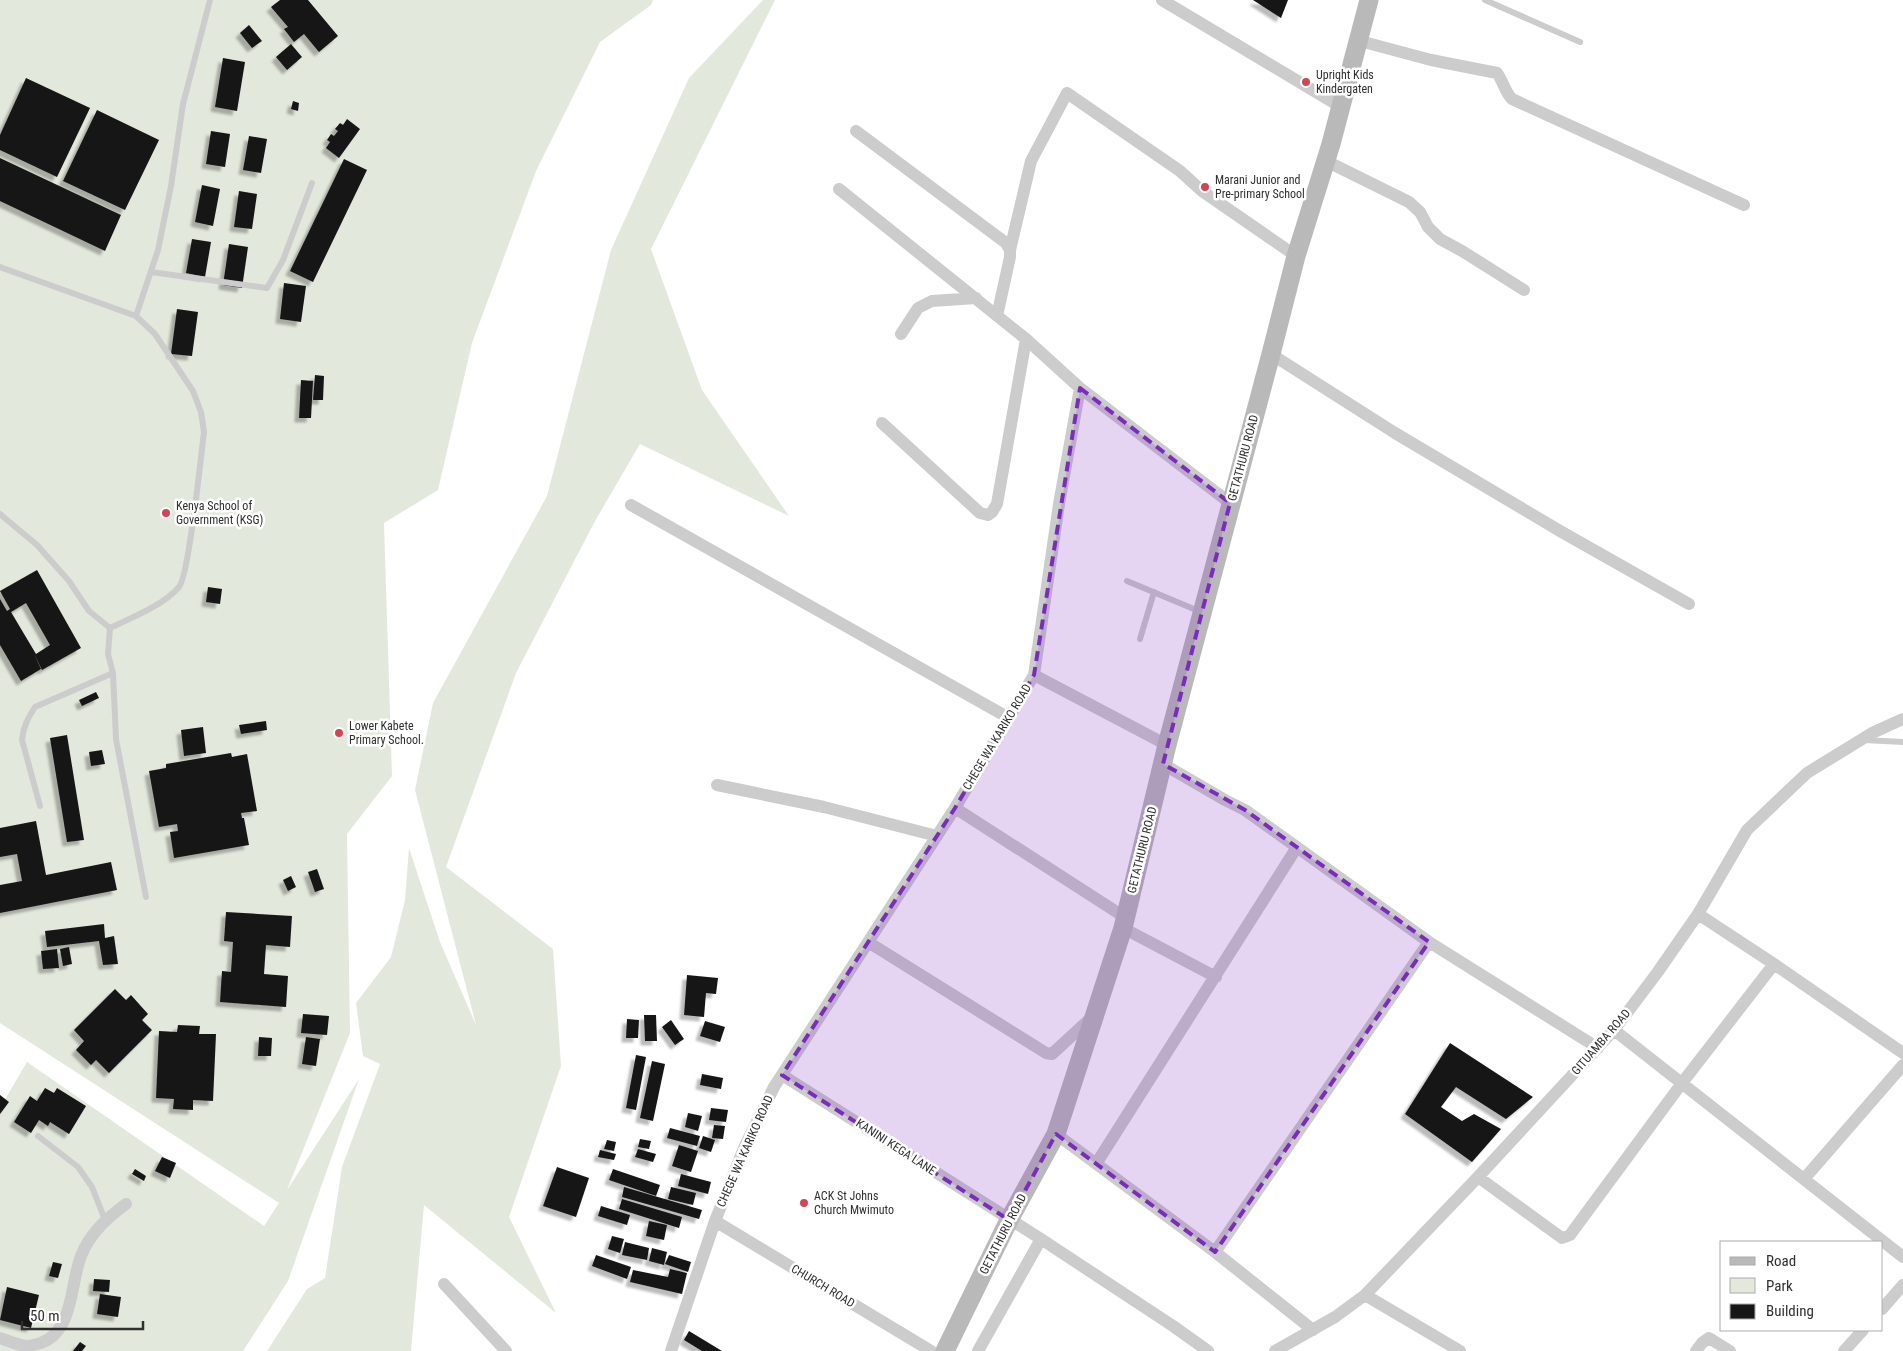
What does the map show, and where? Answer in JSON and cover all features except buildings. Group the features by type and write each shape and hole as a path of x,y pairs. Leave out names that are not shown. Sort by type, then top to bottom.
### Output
{"main road":[{"name":"GETATHURU ROAD","path":"945,1351 1009,1220 1056,1134 1124,923 1167,745 1230,502 1296,256 1326,161 1370,0"}],"street":[{"path":"1162,0 1341,107"},
{"path":"1360,41 1431,60 1497,73 1507,94 1512,99 1744,205"},
{"path":"997,316 1031,161 1067,93 1180,171 1202,191 1296,256"},
{"path":"856,132 1006,242 1010,250"},
{"path":"1326,161 1409,202 1420,212 1428,227 1440,239 1524,290"},
{"path":"839,189 1026,339 1080,388 1230,502"},
{"path":"900,334 918,308 925,304 932,301 976,298"},
{"path":"882,423 980,513 988,515 997,504 1026,339"},
{"path":"1271,354 1395,433 1560,531 1689,604"},
{"name":"CHEGE WA KARIKO ROAD","path":"671,1351 714,1221 744,1148 774,1087 955,808 1034,675 1059,504 1080,388"},
{"path":"632,505 1009,718"},
{"path":"1034,675 1167,745"},
{"name":"GITUAMBA ROAD","path":"1275,1351 1335,1317 1365,1295 1598,1048 1614,1030 1698,914 1747,830 1807,773 1872,733 1903,719"},
{"path":"1163,764 1245,810 1430,942 1598,1048"},
{"path":"717,785 824,807 937,836"},
{"path":"955,808 1124,923 1216,977"},
{"path":"1096,1164 1297,847"},
{"path":"1698,914 1903,1053"},
{"path":"868,942 1046,1054 1052,1054 1094,1016"},
{"path":"1215,1252 1430,942"},
{"path":"1478,1177 1562,1238 1570,1235 1682,1083 1774,964"},
{"path":"1614,1030 1883,1241"},
{"path":"1804,1179 1903,1064"},
{"name":"KANINI KEGA LANE","path":"782,1075 1041,1239 1208,1351"},
{"path":"1056,1134 1215,1252 1313,1330"},
{"path":"0,1338 27,1346 51,1339 60,1329 67,1313 81,1256 91,1236 105,1220 126,1204"},
{"name":"CHURCH ROAD","path":"714,1221 931,1351"},
{"path":"978,1351 1041,1239"},
{"path":"1883,1241 1903,1257"},
{"path":"444,1284 506,1351"},
{"path":"1883,1308 1903,1285"},
{"path":"1365,1295 1460,1351"},
{"path":"1844,1351 1862,1331"},
{"path":"1696,1351 1709,1338 1730,1351"}],"lane":[{"path":"136,316 158,250 184,104 210,0"},
{"path":"1485,0 1580,42"},
{"path":"151,272 267,288 283,260 312,182"},
{"path":"0,267 136,316 155,334 193,391 201,412 204,432 186,561 180,586 155,606 110,628"},
{"path":"0,514 37,545 69,581 89,610 110,628"},
{"path":"1127,581 1202,612"},
{"path":"1140,639 1154,592"},
{"path":"110,628 108,654 113,674 116,739 146,897"},
{"path":"40,806 22,740 22,731 28,719 35,707 113,674"},
{"path":"1863,740 1903,742"},
{"path":"38,1136 78,1167 92,1187 105,1220"}],"highlighted area":[{"path":"1080,388 1230,503 1163,764 1245,810 1429,942 1215,1252 1056,1134 1009,1220 782,1075 955,808 1034,675"}],"green space":[{"name":"Kenya School of Government (KSG)","path":"0,0 653,0 651,5 600,42 536,171 472,343 438,490 384,523 392,776 347,834 350,1033 287,1190 359,1079 288,1281 243,1351 0,1351 0,1108 27,1062 264,1226 279,1203 0,1023"},
{"path":"763,0 775,0 651,249 702,390 789,516 640,444 595,521 516,673 446,867 553,949 561,1066 509,1217 556,1313 424,1205 411,1351 267,1351 307,1289 325,1278 342,1167 380,1064 363,1056 356,1003 391,957 405,900 409,848 440,942 476,1025 415,790 433,703 547,496 611,250 689,78"}],"place":[{"name":"Upright Kids Kindergaten","path":"1306,82"},
{"name":"Marani Junior and Pre-primary School","path":"1205,187"},
{"name":"Kenya School of Government (KSG)","path":"166,513"},
{"name":"Lower Kabete Primary School.","path":"339,733"},
{"name":"ACK St Johns Church Mwimuto","path":"804,1203"}]}
